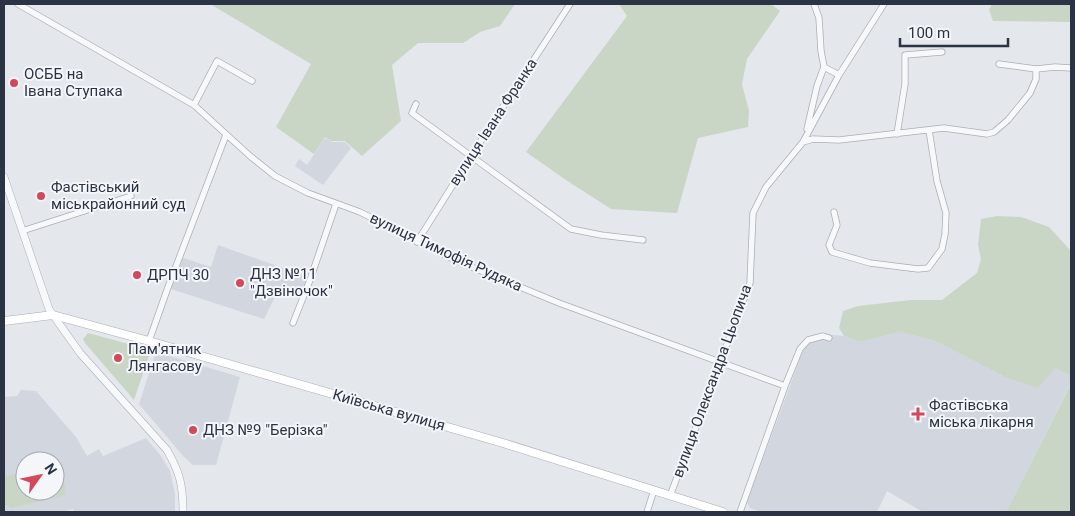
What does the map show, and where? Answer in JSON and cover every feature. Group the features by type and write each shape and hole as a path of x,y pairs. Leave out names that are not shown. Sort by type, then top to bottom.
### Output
{"main road":[{"name":"Київська вулиця","path":"53,315 503,443 724,512"},
{"path":"4,321 53,315"}],"street":[{"name":"вулиця Тимофія Рудяка","path":"18,4 194,105 275,176 308,193 360,212 457,261 559,303 785,386"},
{"name":"вулиця Івана Франка","path":"417,242 570,4"},
{"path":"803,142 824,66 821,52 819,18 814,4"},
{"name":"вулиця Олександра Цьопича","path":"670,496 750,283 753,213 766,187 803,142 838,75 884,4"},
{"path":"897,134 904,84 905,55 942,52"},
{"path":"194,105 217,62 252,81"},
{"path":"999,64 1036,69 1071,68"},
{"path":"824,66 838,75"},
{"path":"803,142 813,139 839,140 944,128 987,134 994,132 1008,120 1030,93 1036,80 1036,69"},
{"path":"416,104 412,112 571,229 643,240"},
{"path":"834,212 837,225 829,245 832,252 870,263 918,269 928,268 942,249 946,213 937,181 929,130"},
{"path":"149,341 226,135"},
{"path":"4,177 53,315 80,352 167,450 180,478 183,493 183,512"},
{"path":"22,231 131,196"},
{"path":"293,323 336,204"},
{"path":"740,512 800,349 808,340 823,336 830,338"},
{"path":"646,512 654,490"}],"shaded area":[{"path":"325,138 332,142 345,142 351,148 323,185 295,166 299,159 307,165"},
{"name":"ДНЗ №11 \"Дзвіночок\"","path":"218,245 308,277 300,296 279,289 264,319 171,289 183,258 211,267"},
{"name":"Фастівська міська лікарня","path":"899,332 933,340 1005,377 1055,368 1071,376 1071,383 1006,512 923,512 887,491 877,512 762,512 750,508 747,502 808,337 824,334 844,336 860,342"},
{"name":"ДНЗ №9 \"Берізка\"","path":"156,352 240,377 216,465 193,465 183,456 139,404"},
{"path":"21,390 36,391 76,437 87,456 99,449 103,456 146,438 161,456 170,471 175,494 175,512 75,512 73,509 60,512 4,512 4,397 17,396"}],"green space":[{"path":"210,4 515,4 500,26 480,32 463,43 418,43 392,65 401,121 362,156 345,141 331,141 325,137 314,154 276,127 311,64"},
{"path":"619,4 771,4 780,11 747,59 742,84 749,111 748,127 698,138 677,213 611,209 526,152 627,16"},
{"path":"992,4 1071,4 1071,22 993,21 989,10"},
{"path":"997,216 1021,217 1049,227 1071,251 1071,376 1055,368 1038,388 1005,377 933,340 899,332 860,342 844,336 839,328 843,311 858,306 911,300 942,300 977,273 981,259 978,245 981,219"},
{"path":"88,333 151,350 134,400 85,343 83,339"},
{"path":"1071,384 1071,512 1006,512"},
{"path":"15,474 15,501 41,501 11,508 5,505 4,477"}],"place":[{"name":"ОСББ на Івана Ступака","path":"14,83"},
{"name":"Фастівський міськрайонний суд","path":"41,196"},
{"name":"ДРПЧ 30","path":"137,275"},
{"name":"ДНЗ №11 \"Дзвіночок\"","path":"240,283"},
{"name":"Пам'ятник Лянгасову","path":"118,358"},
{"name":"Фастівська міська лікарня","path":"918,414"},
{"name":"ДНЗ №9 \"Берізка\"","path":"193,430"}]}
